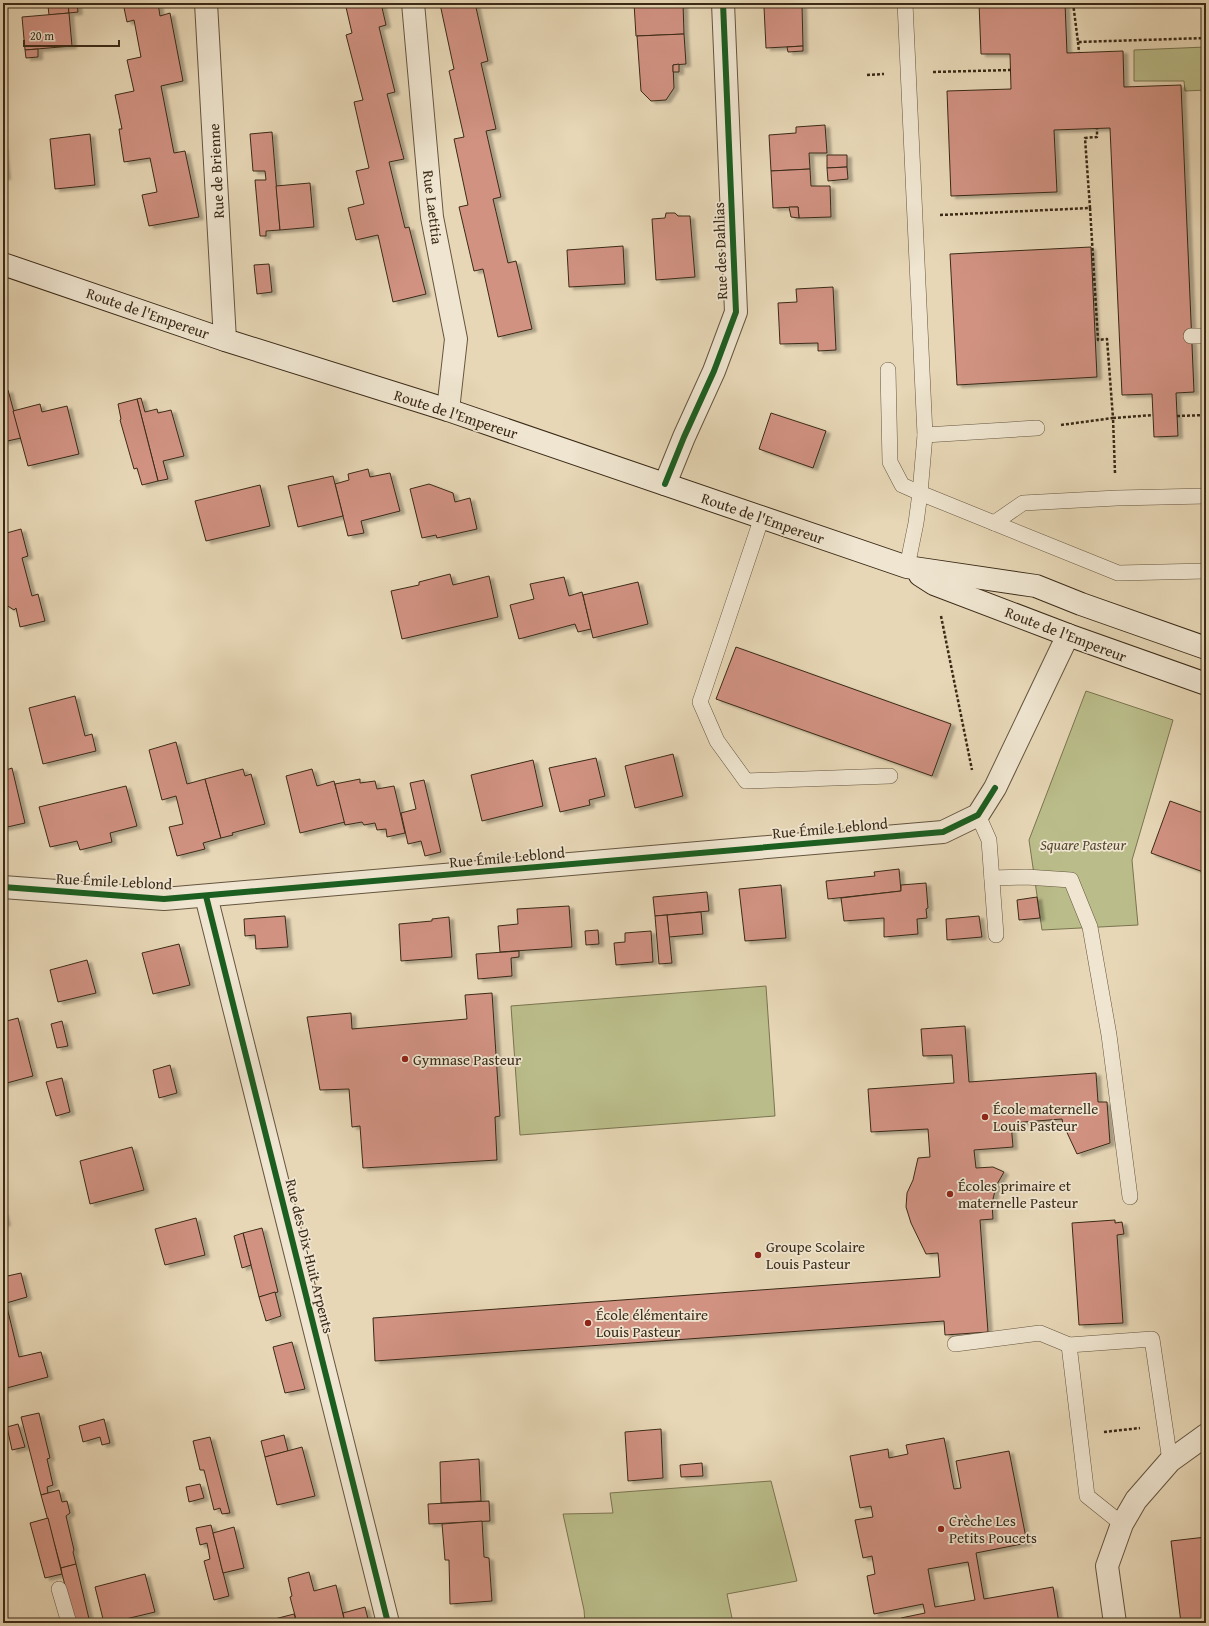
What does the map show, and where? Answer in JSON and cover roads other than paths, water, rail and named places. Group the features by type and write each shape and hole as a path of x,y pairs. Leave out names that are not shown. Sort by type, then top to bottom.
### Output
{"street":[{"name":"Rue de Brienne","path":"206,3 225,340"},
{"name":"Rue Laetitia","path":"413,3 432,217 456,339 448,410"},
{"name":"Rue des Dahlias","path":"664,484 714,371 736,312 723,3"},
{"name":"Route de l'Empereur","path":"3,264 225,340 448,410 907,567 1036,586 1081,604 1206,648"},
{"name":"Route de l'Empereur","path":"907,567 934,584 1068,636 1206,684"},
{"path":"978,815 995,788 1068,636 1081,604"},
{"name":"Rue Émile Leblond","path":"3,887 164,899 206,896 943,832 978,815"},
{"name":"Rue des Dix-Huit Arpents","path":"206,896 388,1623"},
{"path":"1115,1623 1107,1566 1122,1524 1136,1500 1170,1460 1206,1435"}],"lane":[{"path":"905,3 925,435 916,524 907,567"},
{"path":"888,370 890,462 902,485 1118,573 1206,571"},
{"path":"925,435 1037,428"},
{"path":"994,523 1022,503 1117,498 1206,496"},
{"path":"762,517 700,702 717,741 746,781 890,776"},
{"path":"978,815 990,840 996,935"},
{"path":"992,878 1026,877 1071,880 1090,927 1109,1035 1130,1197"},
{"path":"955,1344 1040,1333 1069,1345 1152,1339 1170,1460"},
{"path":"1069,1345 1087,1496 1122,1524"},
{"path":"59,1589 69,1623"}],"place":[{"name":"Gymnase Pasteur","path":"405,1059"},
{"name":"École maternelle Louis Pasteur","path":"985,1117"},
{"name":"Écoles primaire et maternelle Pasteur","path":"950,1194"},
{"name":"Groupe Scolaire Louis Pasteur","path":"758,1255"},
{"name":"École élémentaire Louis Pasteur","path":"588,1323"},
{"name":"Crèche Les Petits Poucets","path":"941,1529"}],"park label":[{"name":"Square Pasteur","path":"1083,844"}]}
